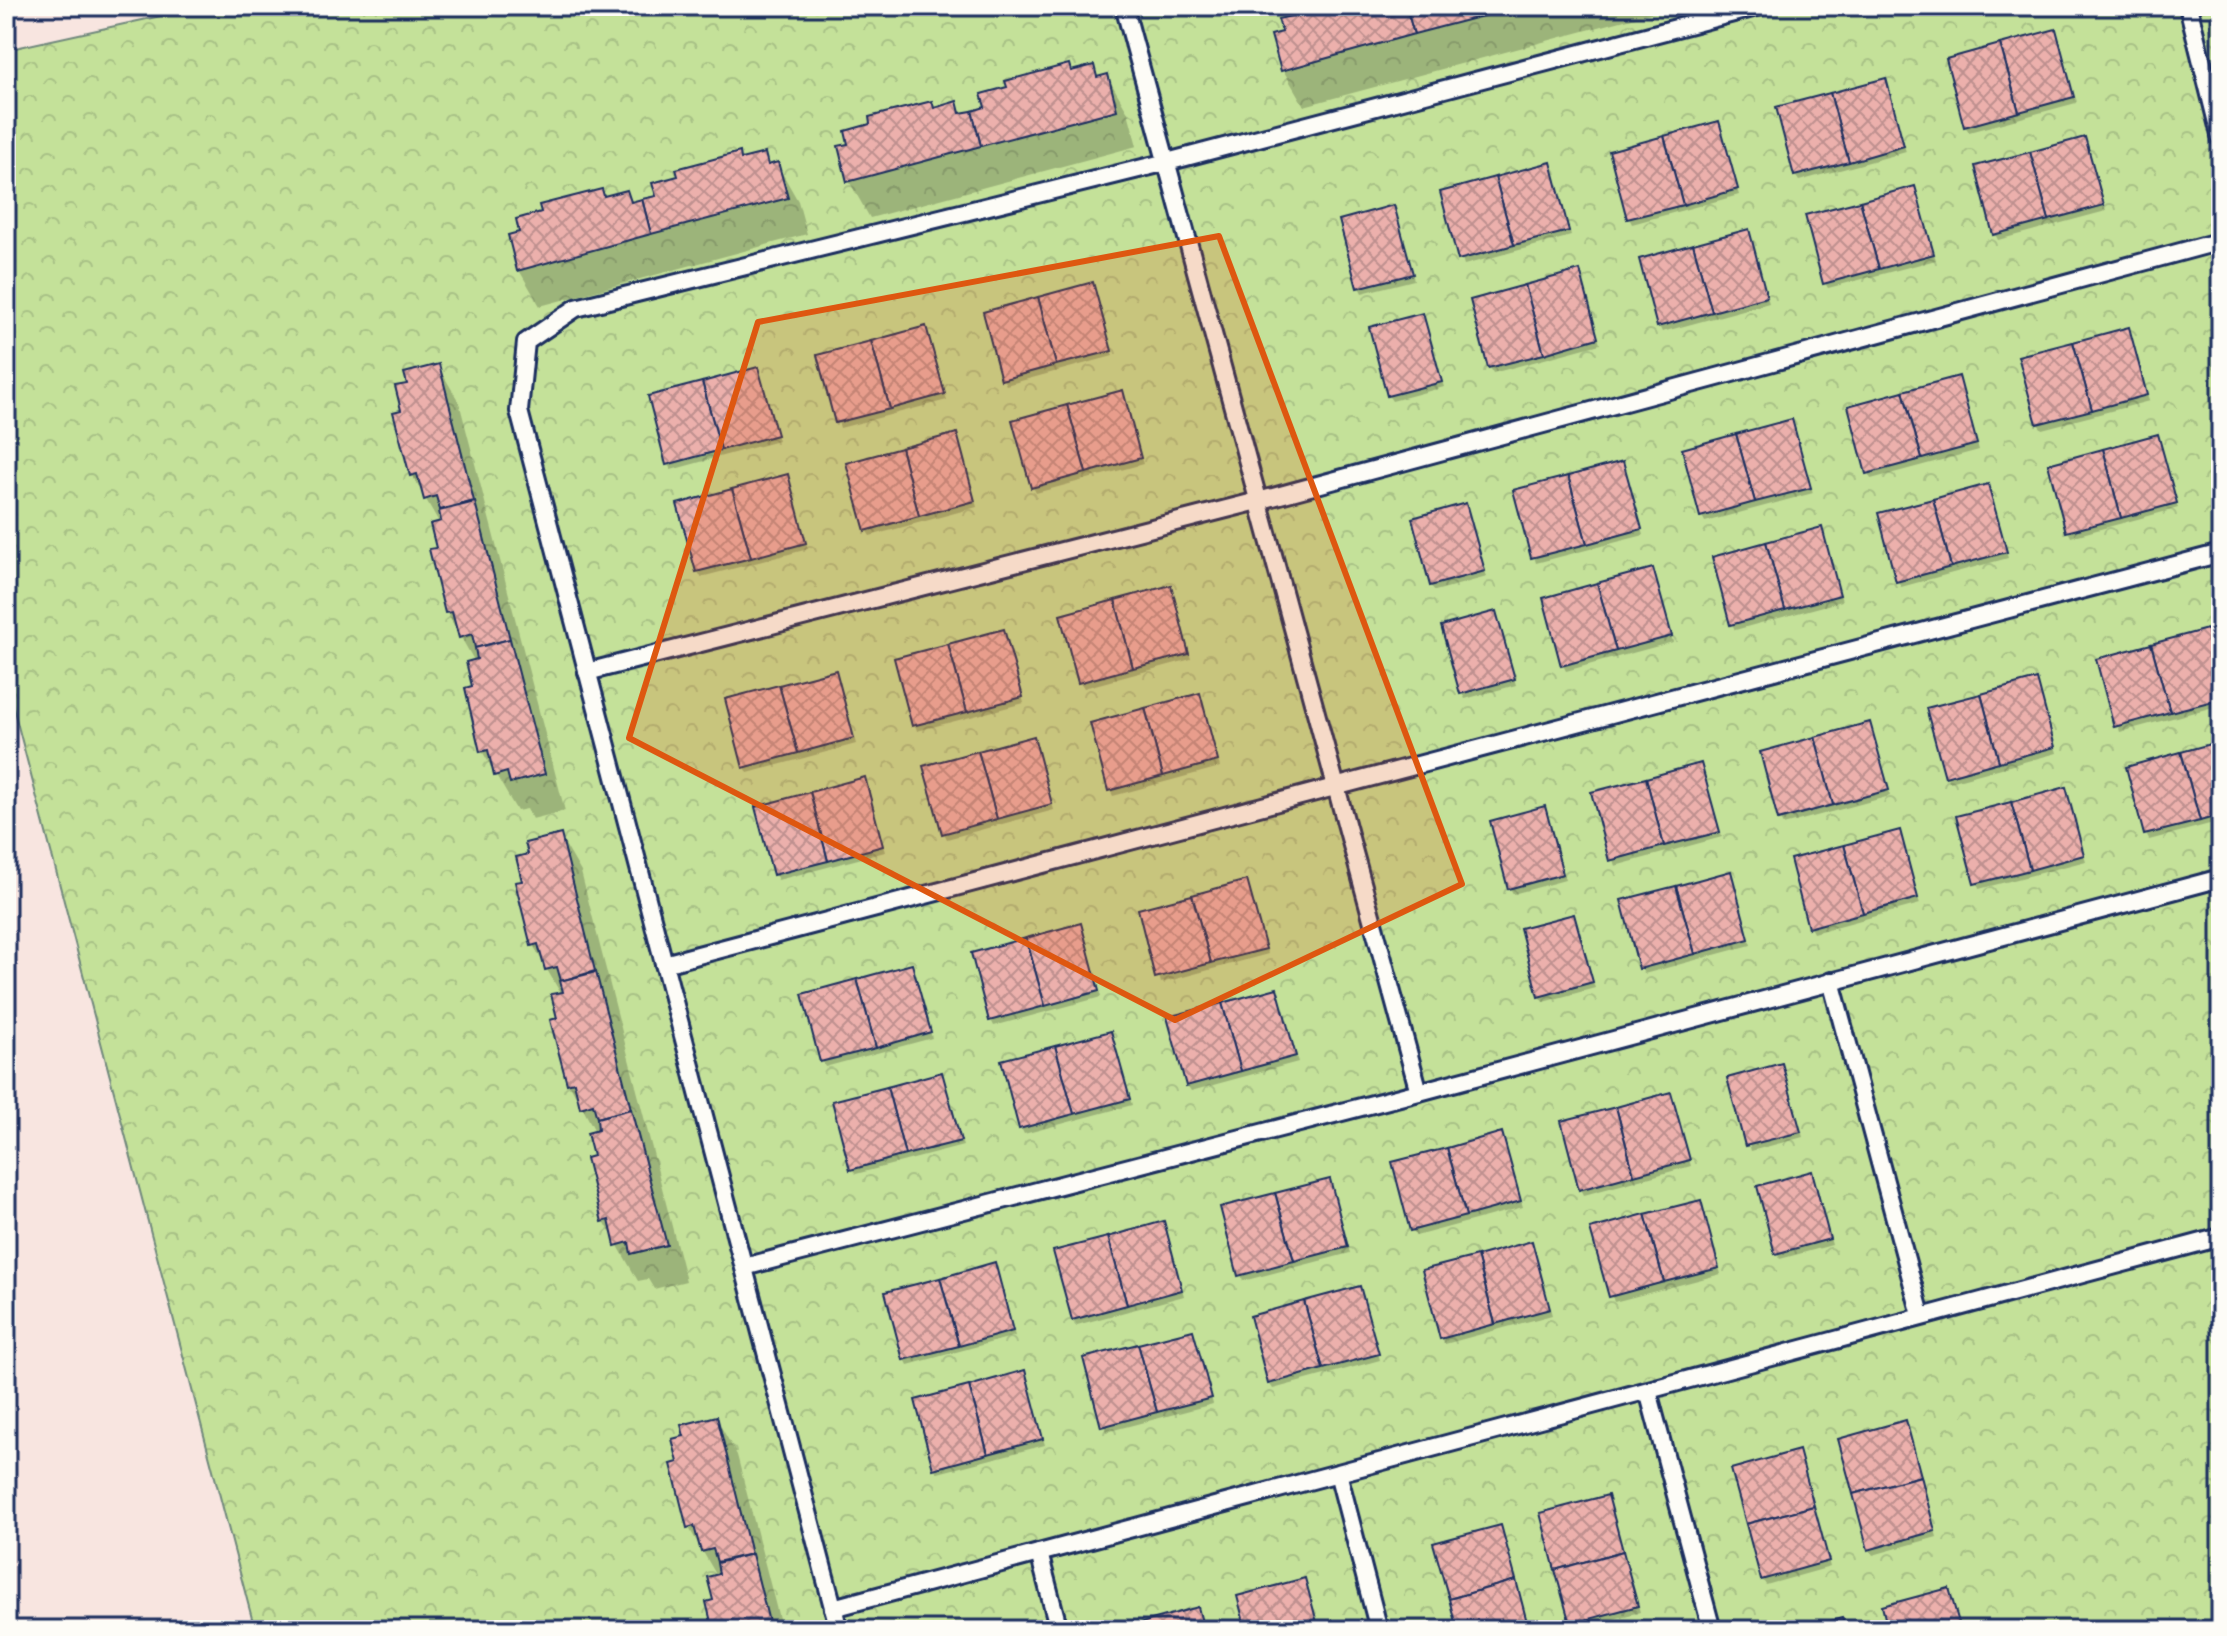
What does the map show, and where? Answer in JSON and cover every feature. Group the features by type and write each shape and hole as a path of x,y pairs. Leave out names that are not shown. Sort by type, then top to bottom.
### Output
{"lane":[{"path":"1124,6 1419,1092"},
{"path":"839,1630 519,411 526,342 576,308 1167,162 1760,6"},
{"path":"2188,6 2221,139"},
{"path":"587,672 1258,501 2221,241"},
{"path":"664,964 2221,553"},
{"path":"744,1267 1419,1092 2221,878"},
{"path":"1831,981 1921,1315"},
{"path":"833,1608 2221,1237"},
{"path":"1648,1391 1712,1630"},
{"path":"1338,1473 1379,1630"},
{"path":"1039,1553 1059,1630"}],"highlighted area":[{"path":"1219,236 1462,884 1175,1020 629,738 758,322"}],"green space":[{"path":"206,6 2221,6 2221,1630 255,1630 6,680 6,50"}],"building":[{"path":"1302,6 1406,6 1414,34 1281,71 1271,35 1282,32 1278,19 1304,13"},
{"path":"1406,6 1521,6 1414,34"},
{"path":"2056,29 2074,97 2019,112 2000,44"},
{"path":"2000,44 2019,112 1964,127 1946,59"},
{"path":"1069,64 1071,71 1094,65 1097,77 1108,74 1117,110 981,146 972,111 985,107 981,94 1007,87 1005,81"},
{"path":"1886,78 1904,146 1849,162 1830,93"},
{"path":"1830,93 1849,162 1794,176 1776,107"},
{"path":"932,101 934,108 957,101 960,113 972,111 981,146 847,182 838,146 848,144 845,131 870,124 869,117"},
{"path":"1719,121 1738,189 1683,205 1664,136"},
{"path":"1664,136 1683,205 1627,219 1609,151"},
{"path":"2085,137 2104,205 2049,220 2030,152"},
{"path":"740,152 741,159 765,153 768,165 778,162 788,198 651,234 642,199 656,196 652,183 678,176 676,169"},
{"path":"2030,152 2049,220 1993,235 1975,166"},
{"path":"1551,162 1569,231 1514,245 1495,177"},
{"path":"1495,177 1514,245 1458,260 1440,192"},
{"path":"1915,186 1934,254 1879,269 1860,201"},
{"path":"602,189 604,196 627,190 631,202 642,199 651,234 517,271 508,235 519,232 516,219 541,212 539,205"},
{"path":"1860,201 1879,269 1823,284 1805,215"},
{"path":"1394,205 1413,274 1357,288 1339,220"},
{"path":"1749,229 1767,297 1712,312 1693,244"},
{"path":"1693,244 1712,312 1657,327 1639,259"},
{"path":"1580,270 1598,338 1544,354 1525,285"},
{"path":"1093,282 1112,351 1056,365 1038,297"},
{"path":"1525,285 1544,354 1488,368 1470,300"},
{"path":"1038,297 1056,365 1001,380 983,312"},
{"path":"1423,313 1442,382 1387,396 1369,327"},
{"path":"926,326 945,394 890,409 871,341"},
{"path":"2129,327 2147,395 2092,410 2073,342"},
{"path":"871,341 890,409 835,423 817,355"},
{"path":"2073,342 2092,410 2037,424 2018,356"},
{"path":"439,364 474,501 440,510 436,496 424,500 417,474 410,476 393,412 401,410 395,386 407,384 404,373"},
{"path":"758,367 777,435 721,450 702,382"},
{"path":"1959,376 1977,444 1922,459 1903,391"},
{"path":"702,382 721,450 666,465 648,396"},
{"path":"1123,390 1141,458 1086,473 1067,405"},
{"path":"1903,391 1922,459 1866,474 1848,406"},
{"path":"1067,405 1086,473 1031,488 1012,420"},
{"path":"1792,419 1811,488 1755,502 1736,434"},
{"path":"957,433 975,501 919,516 901,448"},
{"path":"1736,434 1755,502 1700,517 1682,449"},
{"path":"2158,434 2177,503 2121,518 2103,449"},
{"path":"901,448 919,516 865,531 846,463"},
{"path":"2103,449 2121,518 2066,532 2048,464"},
{"path":"1623,461 1642,529 1587,544 1568,476"},
{"path":"788,474 806,543 751,558 732,489"},
{"path":"1568,476 1587,544 1531,558 1513,490"},
{"path":"1988,484 2007,552 1951,567 1933,499"},
{"path":"732,489 751,558 696,572 677,504"},
{"path":"1933,499 1951,567 1896,582 1878,513"},
{"path":"475,502 510,639 475,648 472,634 459,638 452,612 445,613 429,549 436,548 430,524 441,521 439,511"},
{"path":"1466,503 1485,571 1430,586 1412,518"},
{"path":"1822,527 1840,595 1785,610 1766,542"},
{"path":"1766,542 1785,610 1730,625 1712,557"},
{"path":"1653,568 1672,636 1616,651 1597,583"},
{"path":"1597,583 1616,651 1561,666 1543,598"},
{"path":"1171,585 1189,654 1133,668 1115,600"},
{"path":"1115,600 1133,668 1078,683 1060,615"},
{"path":"1496,611 1515,679 1460,694 1441,626"},
{"path":"1004,629 1023,697 967,712 948,644"},
{"path":"2207,629 2221,683 2221,699 2170,712 2151,644"},
{"path":"510,639 545,774 510,783 507,772 494,776 488,750 480,752 465,688 472,686 466,662 477,659 475,648"},
{"path":"948,644 967,712 912,726 894,658"},
{"path":"2151,644 2170,712 2114,727 2096,659"},
{"path":"836,670 854,738 798,753 779,685"},
{"path":"2037,679 2055,747 1999,762 1981,694"},
{"path":"779,685 798,753 743,768 725,699"},
{"path":"1200,693 1218,761 1163,776 1145,708"},
{"path":"1981,694 1999,762 1945,777 1926,708"},
{"path":"1145,708 1163,776 1108,791 1090,723"},
{"path":"1870,722 1889,790 1833,805 1815,737"},
{"path":"1034,736 1052,804 997,819 978,751"},
{"path":"1815,737 1833,805 1778,820 1760,752"},
{"path":"2221,741 2221,815 2200,821 2181,752"},
{"path":"978,751 997,819 942,834 923,766"},
{"path":"2181,752 2200,821 2144,835 2126,767"},
{"path":"1701,763 1720,832 1664,846 1646,778"},
{"path":"865,777 883,846 828,861 810,792"},
{"path":"1646,778 1664,846 1609,861 1591,792"},
{"path":"2066,787 2084,855 2030,870 2011,802"},
{"path":"810,792 828,861 773,875 755,807"},
{"path":"2011,802 2030,870 1974,884 1956,816"},
{"path":"1545,806 1563,874 1508,889 1490,821"},
{"path":"1900,830 1918,898 1863,913 1844,845"},
{"path":"561,834 595,971 561,981 557,967 545,970 538,944 531,946 515,882 522,881 516,857 528,854 525,843"},
{"path":"1844,845 1863,913 1808,928 1790,859"},
{"path":"1731,871 1749,939 1695,954 1676,886"},
{"path":"1247,880 1266,949 1211,963 1192,895"},
{"path":"1676,886 1695,954 1639,969 1621,900"},
{"path":"1192,895 1211,963 1155,978 1138,909"},
{"path":"1574,914 1593,982 1538,997 1520,928"},
{"path":"1081,923 1099,991 1045,1006 1026,938"},
{"path":"1026,938 1045,1006 989,1021 971,953"},
{"path":"912,964 931,1032 876,1048 857,979"},
{"path":"596,972 631,1109 597,1118 593,1104 580,1108 574,1082 567,1084 550,1020 557,1018 551,994 563,992 560,981"},
{"path":"857,979 876,1048 820,1062 802,994"},
{"path":"1277,988 1296,1056 1241,1071 1222,1003"},
{"path":"1222,1003 1241,1071 1186,1086 1167,1017"},
{"path":"1111,1031 1130,1099 1074,1114 1055,1046"},
{"path":"1055,1046 1074,1114 1019,1129 1001,1060"},
{"path":"1782,1063 1801,1132 1745,1146 1727,1078"},
{"path":"942,1072 961,1141 905,1155 887,1087"},
{"path":"887,1087 905,1155 850,1170 832,1101"},
{"path":"1671,1092 1690,1160 1634,1175 1616,1107"},
{"path":"1616,1107 1634,1175 1579,1190 1561,1121"},
{"path":"631,1109 667,1245 631,1254 629,1242 615,1246 609,1220 602,1222 586,1158 593,1156 587,1133 598,1130 597,1118"},
{"path":"1502,1132 1521,1201 1466,1216 1447,1148"},
{"path":"1447,1148 1466,1216 1410,1231 1392,1162"},
{"path":"1812,1171 1830,1239 1775,1254 1757,1186"},
{"path":"1330,1179 1348,1247 1294,1261 1275,1193"},
{"path":"1275,1193 1294,1261 1238,1276 1220,1207"},
{"path":"1701,1200 1719,1268 1664,1282 1645,1214"},
{"path":"1645,1214 1664,1282 1609,1297 1590,1229"},
{"path":"1164,1221 1182,1290 1127,1305 1108,1237"},
{"path":"1108,1237 1127,1305 1072,1320 1053,1251"},
{"path":"1532,1241 1550,1309 1495,1324 1477,1256"},
{"path":"1477,1256 1495,1324 1440,1339 1422,1270"},
{"path":"995,1262 1013,1331 959,1346 940,1278"},
{"path":"940,1278 959,1346 903,1360 885,1292"},
{"path":"1360,1286 1379,1354 1323,1369 1304,1301"},
{"path":"1304,1301 1323,1369 1268,1384 1250,1316"},
{"path":"1193,1330 1212,1398 1157,1412 1138,1344"},
{"path":"1138,1344 1157,1412 1101,1427 1083,1358"},
{"path":"1025,1370 1043,1439 988,1454 969,1386"},
{"path":"969,1386 988,1454 933,1469 915,1400"},
{"path":"717,1416 751,1554 717,1562 713,1549 701,1552 694,1526 687,1528 671,1464 678,1462 672,1439 684,1436 681,1425"},
{"path":"1906,1420 1921,1476 1853,1494 1838,1439"},
{"path":"1799,1450 1814,1506 1746,1524 1731,1469"},
{"path":"1921,1476 1935,1531 1868,1550 1853,1494"},
{"path":"1608,1495 1623,1551 1555,1570 1540,1513"},
{"path":"1814,1506 1829,1561 1761,1580 1746,1524"},
{"path":"1501,1525 1516,1580 1449,1599 1433,1543"},
{"path":"1623,1551 1638,1606 1570,1624 1555,1570"},
{"path":"752,1554 771,1630 713,1630 706,1602 713,1600 707,1577 719,1574 717,1563"},
{"path":"1305,1578 1319,1630 1246,1630 1237,1596"},
{"path":"1516,1580 1529,1630 1457,1630 1449,1599"},
{"path":"1949,1588 1961,1630 1888,1630 1882,1606"},
{"path":"1198,1607 1204,1630 1131,1630 1130,1626"},
{"path":"1842,1618 1846,1630 1798,1630"}]}
